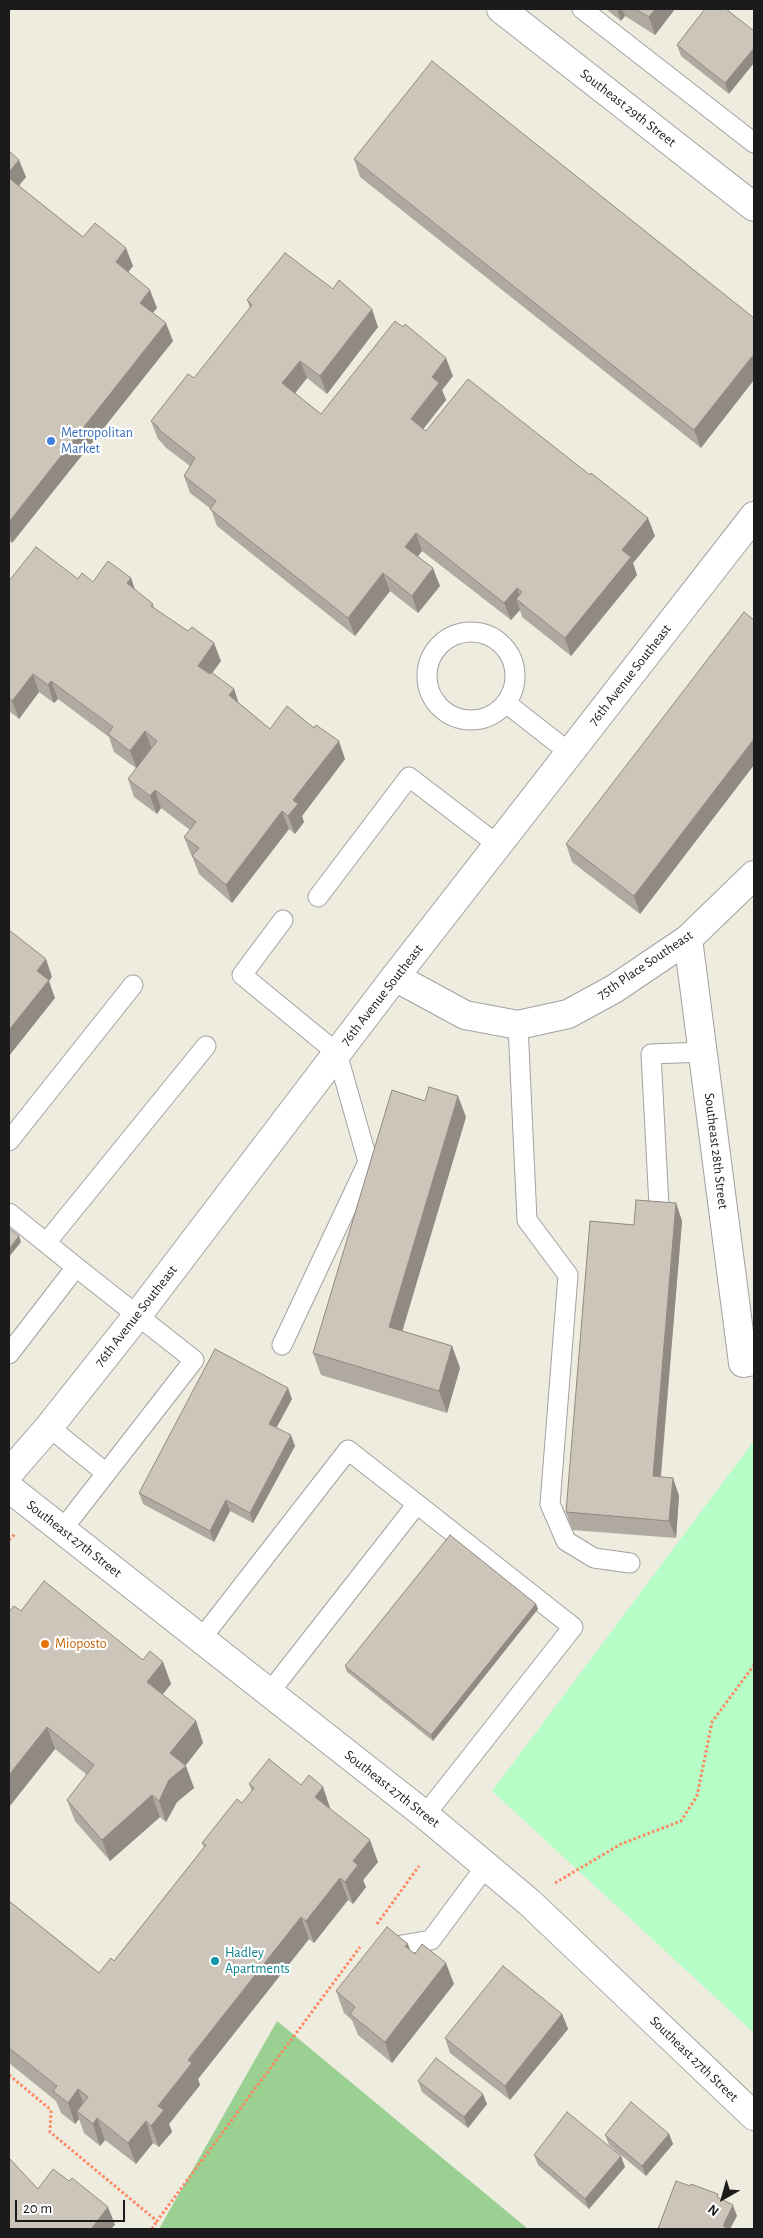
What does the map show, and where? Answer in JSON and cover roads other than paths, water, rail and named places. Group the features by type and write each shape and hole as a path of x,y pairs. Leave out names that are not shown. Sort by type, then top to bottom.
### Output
{"street":[{"name":"Southeast 29th Street","path":"501,9 754,207"},
{"name":"76th Avenue Southeast","path":"9,1473 49,1427 137,1316 395,977 754,516"},
{"name":"75th Place Southeast","path":"518,1025 568,1014 614,989 688,939 754,875"},
{"name":"Southeast 28th Street","path":"688,939 749,1362"},
{"path":"395,977 465,1015 518,1025"},
{"name":"Southeast 27th Street","path":"9,1488 425,1815 530,1903 754,2116"}],"lane":[{"path":"582,9 754,142"},
{"path":"473,631 486,634 498,641 511,657 516,677 513,691 506,703 495,714 481,719 466,719 451,715 439,706 430,693 427,678 429,663 436,649 446,639 459,633 473,631"},
{"path":"506,703 570,753"},
{"path":"318,897 409,777 498,845"},
{"path":"282,1345 368,1162 337,1053 242,976 283,920"},
{"path":"9,1142 133,985"},
{"path":"518,1025 527,1220 568,1275 550,1504 566,1541 594,1558 630,1563"},
{"path":"46,1243 206,1046"},
{"path":"659,1206 651,1054 703,1052"},
{"path":"9,1213 194,1360 62,1530"},
{"path":"9,1354 76,1267"},
{"path":"49,1427 106,1473"},
{"path":"201,1639 348,1450 417,1504 573,1627 425,1815"},
{"path":"269,1693 417,1504"},
{"path":"378,1970 396,1946 431,1940 486,1866"}],"place":[{"name":"Metropolitan Market","path":"51,441"},
{"name":"Mioposto","path":"45,1644"},
{"name":"Hadley Apartments","path":"215,1961"}]}
